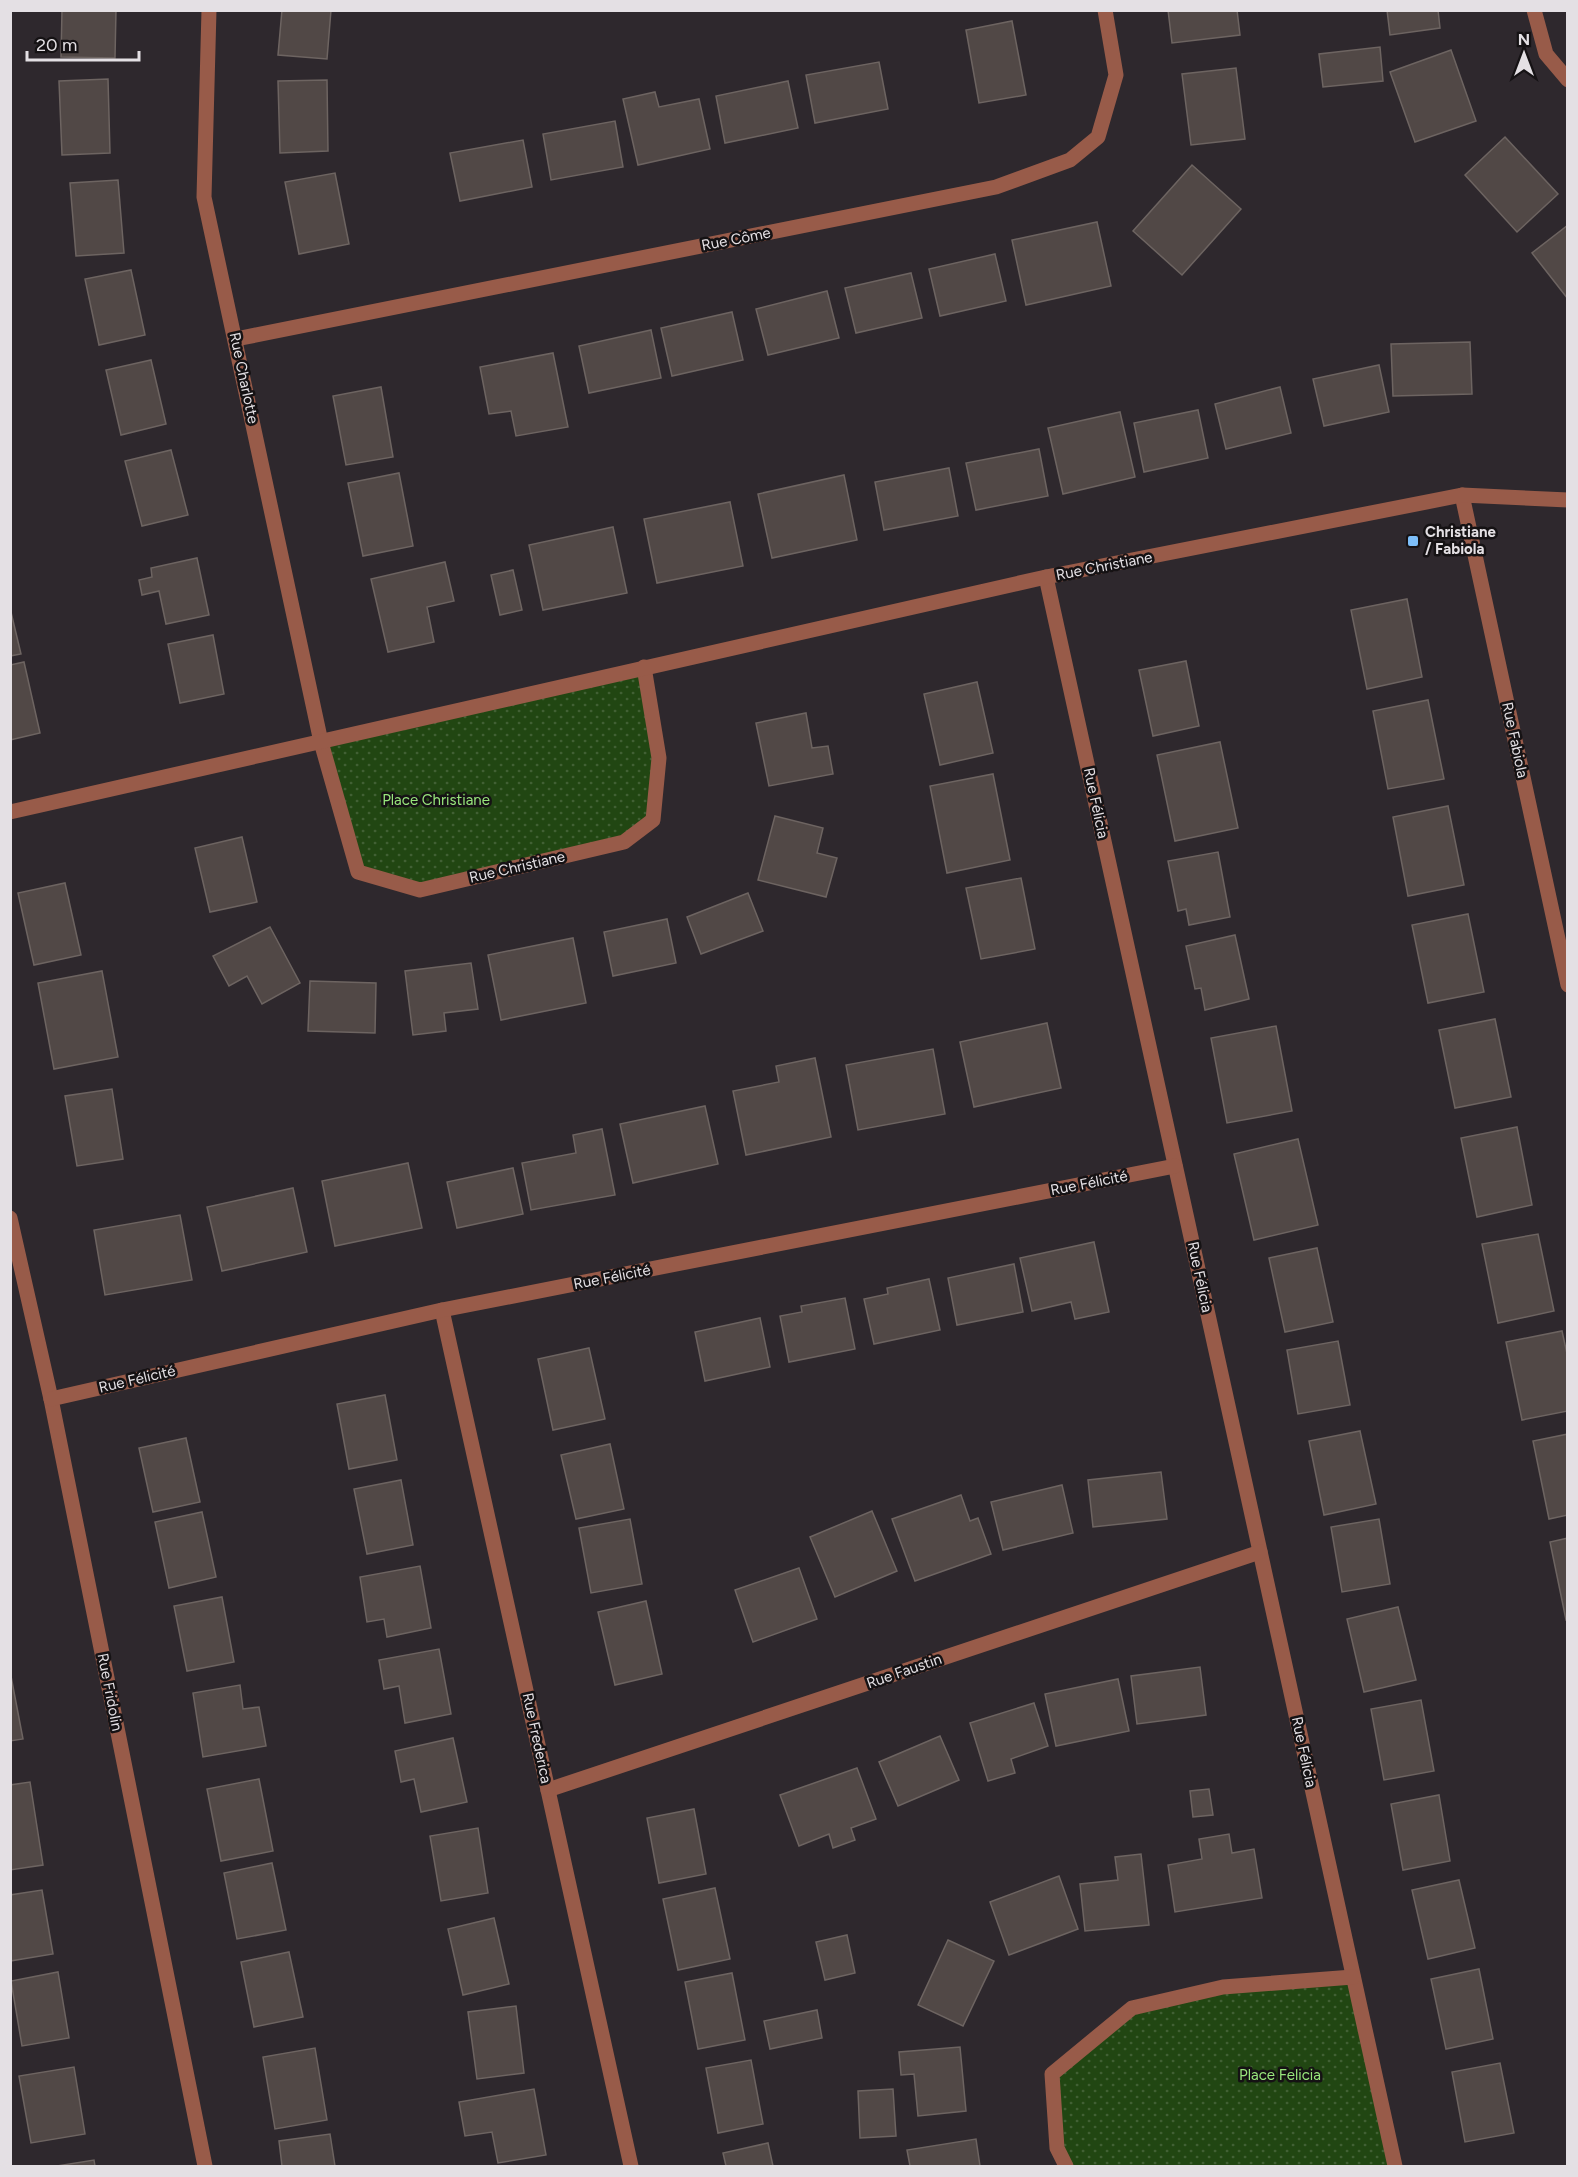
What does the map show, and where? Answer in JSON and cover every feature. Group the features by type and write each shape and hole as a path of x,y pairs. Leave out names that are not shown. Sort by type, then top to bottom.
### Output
{"street":[{"name":"Rue Charlotte","path":"209,10 204,197 321,741"},
{"name":"Rue Côme","path":"236,339 996,187 1070,160 1098,137 1116,75 1105,10"},
{"path":"1534,10 1546,54 1568,80"},
{"name":"Rue Christiane","path":"10,812 1046,577 1462,495 1568,500"},
{"name":"Rue Fabiola","path":"1462,495 1568,985"},
{"name":"Rue Félicia","path":"1046,577 1395,2166"},
{"name":"Rue Christiane","path":"321,741 358,872 420,890 624,842 653,820 659,758 644,668"},
{"name":"Rue Félicité","path":"51,1399 442,1310 1175,1166"},
{"name":"Rue Fridolin","path":"10,1218 51,1399 206,2166"},
{"name":"Rue Frederica","path":"442,1310 631,2166"},
{"name":"Rue Faustin","path":"548,1790 1260,1552"},
{"path":"1066,2166 1057,2148 1052,2074 1132,2008 1223,1987 1353,1977"}],"green space":[{"name":"Place Christiane","path":"644,667 659,758 653,820 624,842 420,890 358,872 321,742"},
{"name":"Place Felicia","path":"1353,1977 1395,2166 1066,2166 1052,2074 1132,2008 1223,1987"}],"building":[{"path":"62,10 116,10 115,58 61,57"},
{"path":"282,10 331,10 327,59 278,55"},
{"path":"1168,10 1237,10 1240,35 1172,43"},
{"path":"1387,10 1438,10 1440,28 1390,35"},
{"path":"1012,21 1026,95 979,103 966,30"},
{"path":"1380,47 1383,81 1323,87 1319,54"},
{"path":"1451,50 1476,121 1415,142 1390,72"},
{"path":"879,62 888,109 815,123 806,75"},
{"path":"1236,68 1245,139 1191,145 1182,74"},
{"path":"108,79 110,153 62,155 59,81"},
{"path":"327,80 328,151 280,153 278,81"},
{"path":"788,81 798,128 725,143 716,96"},
{"path":"655,92 659,107 699,99 710,149 638,165 623,99"},
{"path":"615,121 623,167 551,180 543,134"},
{"path":"1505,137 1558,194 1517,232 1465,175"},
{"path":"523,140 532,187 460,201 450,153"},
{"path":"1192,165 1241,209 1182,275 1133,231"},
{"path":"335,173 349,244 299,254 285,182"},
{"path":"118,180 124,253 76,256 70,183"},
{"path":"1097,222 1111,286 1026,305 1012,240"},
{"path":"1568,225 1568,299 1532,253"},
{"path":"995,254 1006,301 940,316 929,269"},
{"path":"131,270 145,335 99,345 85,279"},
{"path":"911,273 922,318 856,333 845,288"},
{"path":"827,291 839,338 768,355 756,309"},
{"path":"732,312 743,360 672,376 661,328"},
{"path":"651,330 661,378 589,393 579,346"},
{"path":"1470,342 1472,394 1393,396 1391,344"},
{"path":"553,353 568,427 516,436 511,411 489,414 480,367"},
{"path":"151,360 166,424 121,435 106,370"},
{"path":"1379,365 1389,412 1324,426 1313,379"},
{"path":"381,387 393,457 346,465 333,396"},
{"path":"1280,387 1291,433 1226,449 1215,404"},
{"path":"1198,410 1208,458 1144,472 1134,423"},
{"path":"1120,412 1135,477 1063,494 1048,428"},
{"path":"1039,449 1048,496 976,510 966,463"},
{"path":"171,450 188,515 142,526 125,461"},
{"path":"949,468 958,516 884,530 875,482"},
{"path":"399,473 413,546 363,556 348,483"},
{"path":"844,475 857,540 772,558 758,494"},
{"path":"730,502 743,566 657,583 644,519"},
{"path":"613,527 627,593 543,610 529,545"},
{"path":"197,558 209,615 166,624 159,591 142,595 139,580 152,577 151,568"},
{"path":"445,562 454,601 427,607 434,642 388,652 371,579"},
{"path":"513,570 522,610 500,615 491,575"},
{"path":"1407,599 1422,677 1367,689 1351,610"},
{"path":"10,608 21,654 10,656"},
{"path":"213,635 224,694 180,703 168,644"},
{"path":"1186,661 1199,726 1153,736 1139,670"},
{"path":"24,662 40,733 10,740 10,665"},
{"path":"977,682 993,753 940,765 924,694"},
{"path":"1428,700 1444,779 1388,789 1373,711"},
{"path":"806,713 812,748 828,746 833,774 769,786 756,723"},
{"path":"1220,742 1238,828 1175,841 1157,755"},
{"path":"993,774 1010,860 947,873 930,786"},
{"path":"1448,806 1464,885 1408,896 1393,817"},
{"path":"775,816 823,828 817,853 837,858 826,897 758,880"},
{"path":"242,837 257,902 210,912 195,848"},
{"path":"1218,852 1230,917 1189,925 1186,909 1178,911 1168,861"},
{"path":"1021,878 1035,949 981,959 966,888"},
{"path":"65,883 81,955 34,965 18,893"},
{"path":"748,893 763,931 701,954 687,917"},
{"path":"1468,914 1484,992 1428,1003 1412,925"},
{"path":"667,919 676,963 613,976 604,932"},
{"path":"270,927 300,983 262,1004 247,976 229,986 213,956"},
{"path":"1235,935 1249,999 1205,1010 1201,988 1195,989 1186,946"},
{"path":"573,938 586,1003 501,1020 488,955"},
{"path":"471,963 478,1009 444,1013 446,1031 413,1035 405,971"},
{"path":"102,971 118,1057 54,1069 38,983"},
{"path":"310,981 376,983 375,1033 308,1031"},
{"path":"1495,1019 1511,1097 1455,1108 1439,1030"},
{"path":"1047,1023 1061,1088 974,1107 960,1042"},
{"path":"1276,1026 1292,1111 1227,1123 1211,1038"},
{"path":"933,1049 945,1114 858,1130 846,1065"},
{"path":"815,1058 831,1137 746,1155 733,1091 779,1082 776,1066"},
{"path":"112,1089 123,1159 77,1166 65,1096"},
{"path":"705,1106 718,1164 633,1183 620,1124"},
{"path":"1517,1127 1532,1205 1477,1217 1461,1138"},
{"path":"602,1129 615,1195 531,1210 522,1163 576,1153 573,1135"},
{"path":"1298,1139 1318,1225 1254,1240 1234,1154"},
{"path":"408,1163 422,1228 335,1246 322,1181"},
{"path":"513,1168 523,1214 457,1228 447,1182"},
{"path":"293,1188 307,1252 222,1271 207,1207"},
{"path":"180,1215 192,1280 105,1295 94,1230"},
{"path":"1538,1234 1554,1311 1498,1323 1482,1244"},
{"path":"1094,1242 1109,1312 1075,1319 1071,1302 1032,1311 1020,1258"},
{"path":"1317,1248 1333,1322 1285,1332 1269,1258"},
{"path":"1014,1264 1023,1312 957,1325 948,1278"},
{"path":"929,1279 940,1330 874,1344 864,1299 888,1294 887,1288"},
{"path":"845,1298 855,1349 789,1362 780,1316 802,1312 801,1306"},
{"path":"760,1318 770,1367 705,1381 695,1332"},
{"path":"1562,1331 1568,1358 1568,1411 1522,1420 1506,1342"},
{"path":"1338,1341 1350,1405 1298,1414 1287,1350"},
{"path":"589,1348 605,1419 553,1430 538,1359"},
{"path":"385,1395 397,1460 349,1469 337,1404"},
{"path":"1360,1431 1376,1504 1324,1515 1309,1441"},
{"path":"1568,1434 1568,1515 1549,1519 1533,1441"},
{"path":"186,1438 200,1502 153,1512 139,1448"},
{"path":"610,1444 624,1509 576,1519 561,1455"},
{"path":"1161,1472 1167,1519 1093,1527 1088,1480"},
{"path":"401,1480 413,1545 367,1554 354,1489"},
{"path":"1062,1485 1073,1533 1003,1550 991,1502"},
{"path":"961,1495 970,1521 978,1518 991,1554 915,1581 892,1519"},
{"path":"872,1511 897,1571 835,1597 810,1537"},
{"path":"202,1512 216,1577 169,1588 155,1522"},
{"path":"630,1519 642,1584 591,1593 579,1528"},
{"path":"1379,1519 1390,1584 1342,1592 1331,1527"},
{"path":"1568,1538 1568,1619 1566,1620 1550,1542"},
{"path":"420,1566 431,1628 387,1637 384,1619 367,1622 360,1577"},
{"path":"799,1568 817,1619 753,1642 735,1590"},
{"path":"222,1597 234,1662 187,1671 174,1606"},
{"path":"646,1601 662,1674 615,1685 598,1612"},
{"path":"1398,1607 1416,1680 1364,1692 1347,1619"},
{"path":"439,1649 451,1714 405,1723 399,1686 384,1689 379,1660"},
{"path":"1200,1667 1206,1715 1137,1724 1131,1676"},
{"path":"10,1671 23,1739 10,1741"},
{"path":"1118,1679 1129,1731 1056,1746 1045,1694"},
{"path":"240,1685 243,1709 259,1707 266,1746 203,1757 193,1693"},
{"path":"1421,1700 1434,1771 1384,1780 1371,1709"},
{"path":"1034,1703 1048,1746 1011,1759 1015,1773 988,1781 970,1723"},
{"path":"940,1736 959,1780 898,1806 879,1762"},
{"path":"453,1738 467,1802 421,1812 414,1779 401,1782 395,1751"},
{"path":"857,1768 876,1819 851,1828 855,1840 833,1848 829,1834 799,1846 780,1795"},
{"path":"259,1779 273,1851 221,1861 207,1789"},
{"path":"30,1782 43,1865 10,1870 10,1785"},
{"path":"1209,1789 1213,1815 1193,1817 1190,1791"},
{"path":"1439,1795 1450,1861 1403,1870 1391,1804"},
{"path":"694,1809 706,1874 659,1883 647,1818"},
{"path":"478,1828 488,1893 441,1901 430,1836"},
{"path":"1229,1834 1232,1853 1254,1849 1262,1898 1175,1912 1168,1865 1202,1859 1199,1839"},
{"path":"1141,1854 1149,1925 1085,1931 1080,1884 1118,1880 1115,1857"},
{"path":"272,1863 286,1930 237,1939 224,1873"},
{"path":"1059,1876 1078,1929 1009,1955 990,1902"},
{"path":"1459,1880 1475,1948 1428,1959 1412,1890"},
{"path":"715,1888 730,1959 678,1970 663,1899"},
{"path":"42,1890 53,1954 10,1961 10,1895"},
{"path":"494,1918 509,1984 463,1995 448,1929"},
{"path":"847,1935 855,1973 825,1980 816,1942"},
{"path":"948,1940 994,1961 963,2026 918,2005"},
{"path":"289,1952 303,2017 254,2027 241,1962"},
{"path":"1479,1969 1493,2039 1446,2049 1431,1979"},
{"path":"58,1972 69,2038 22,2046 11,1981"},
{"path":"732,1973 745,2040 698,2049 685,1982"},
{"path":"516,2006 524,2073 477,2079 468,2012"},
{"path":"817,2010 822,2038 770,2049 764,2021"},
{"path":"960,2047 966,2111 918,2116 914,2074 901,2075 899,2052"},
{"path":"315,2048 327,2120 275,2129 263,2057"},
{"path":"751,2060 763,2124 718,2133 706,2068"},
{"path":"1500,2063 1514,2133 1465,2142 1452,2072"},
{"path":"74,2067 85,2134 31,2143 19,2076"},
{"path":"534,2089 546,2155 498,2163 492,2132 465,2136 459,2102"},
{"path":"893,2089 896,2136 860,2138 858,2091"},
{"path":"330,2134 335,2166 282,2166 279,2141"},
{"path":"976,2139 980,2166 910,2166 907,2150"},
{"path":"768,2143 773,2166 726,2166 723,2153"},
{"path":"94,2160 95,2166 57,2166"}],"place":[{"name":"Christiane / Fabiola","path":"1413,541"}]}
